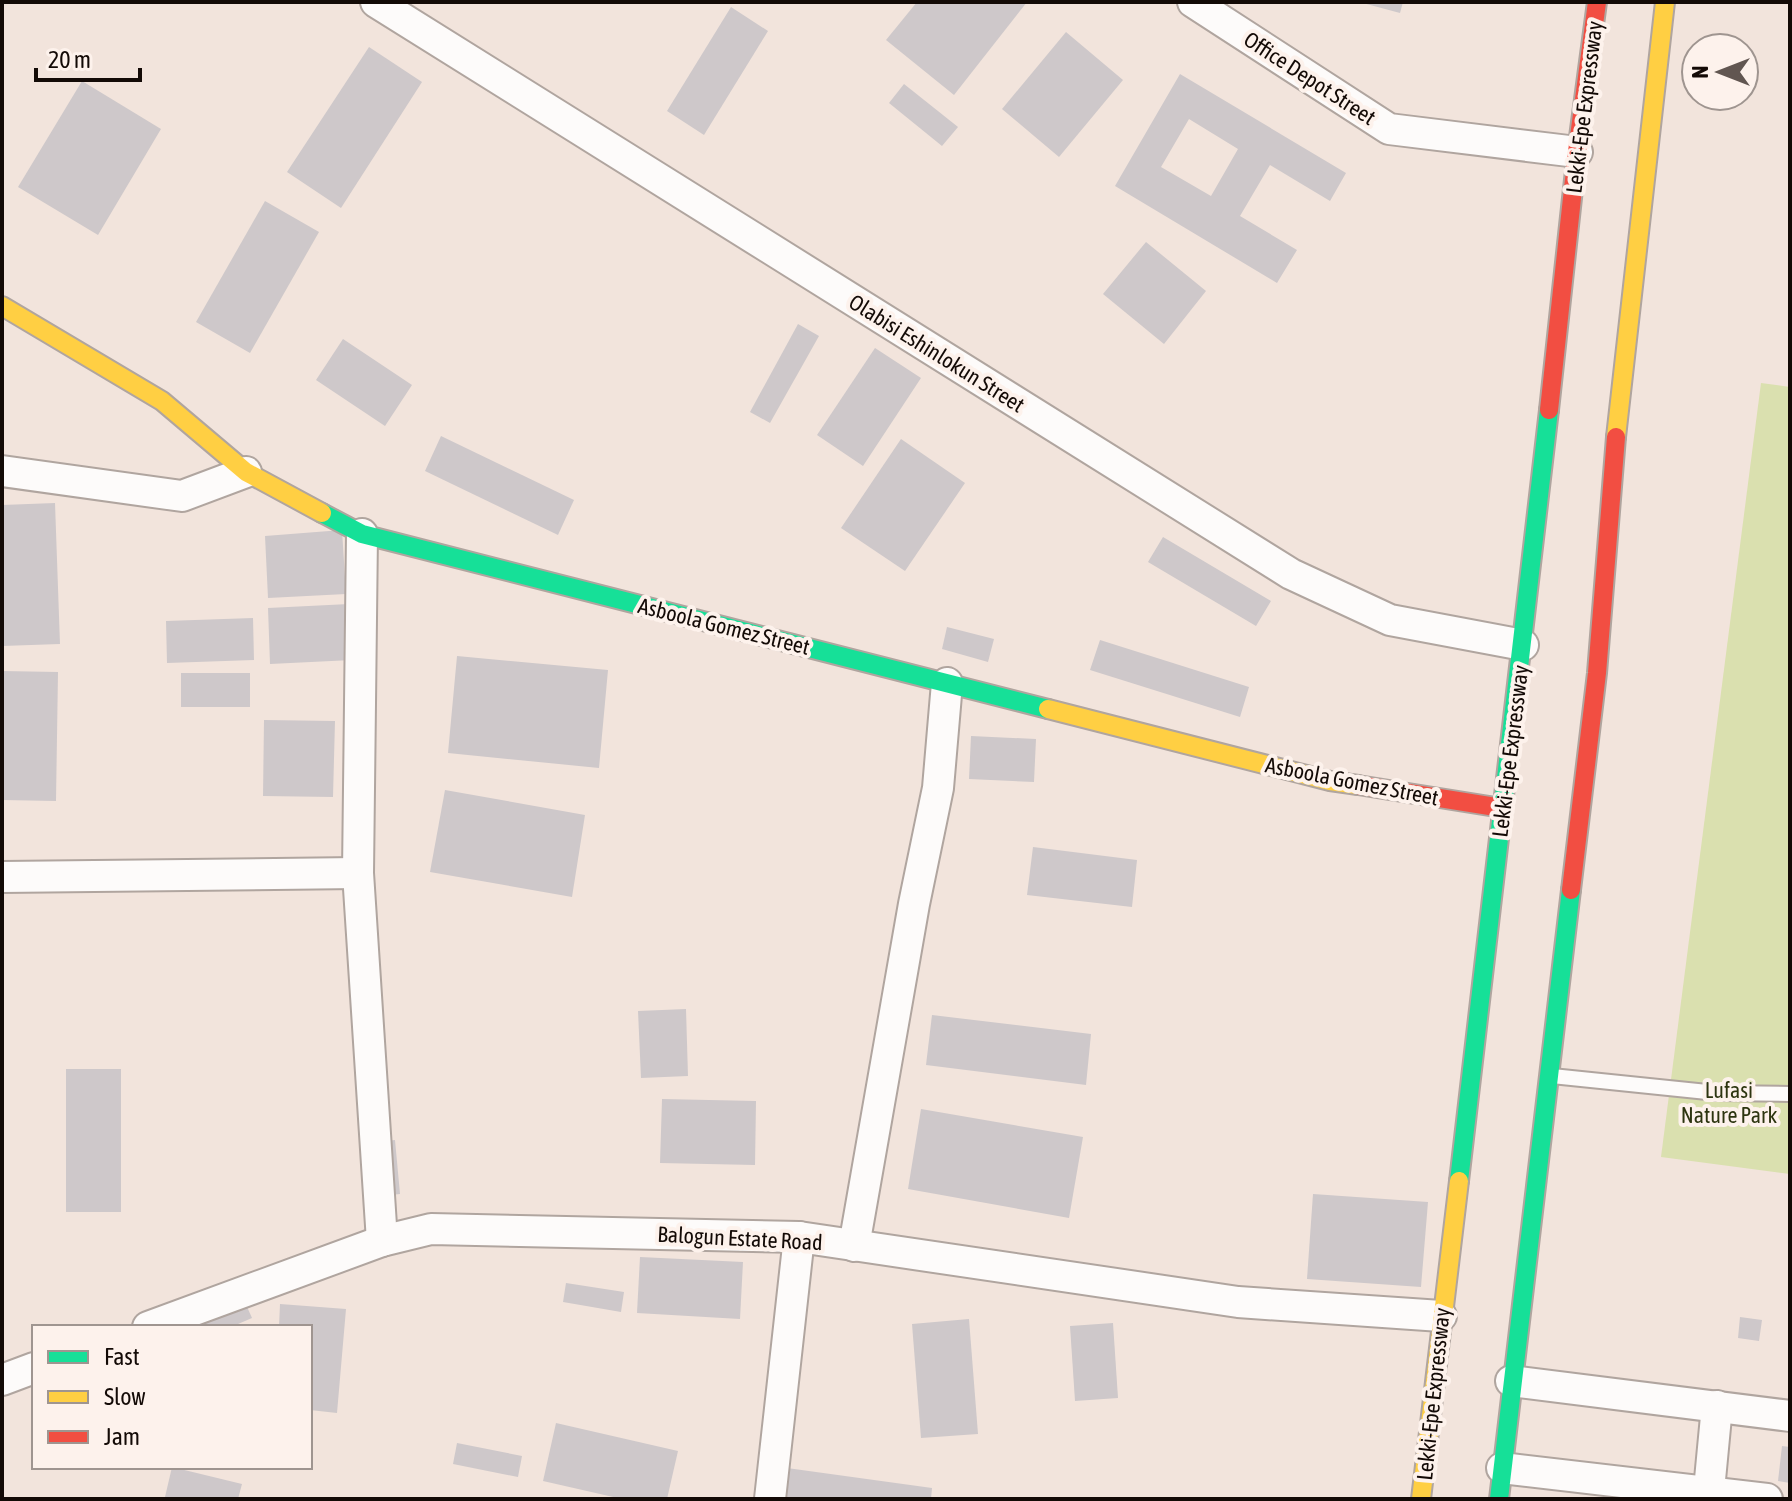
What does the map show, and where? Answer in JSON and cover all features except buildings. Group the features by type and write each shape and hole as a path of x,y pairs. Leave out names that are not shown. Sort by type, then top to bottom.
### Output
{"main road":[{"name":"Lekki-Epe Expressway","path":"1421,1499 1597,2"},
{"path":"1499,1499 1597,673 1622,371 1665,2"},
{"name":"Asboola Gomez Street","path":"2,306 162,401 246,472 362,534 1330,781 1502,808"}],"street":[{"name":"Olabisi Eshinlokun Street","path":"376,2 1291,574 1390,620 1523,645"},
{"name":"Office Depot Street","path":"1193,2 1389,129 1577,152"},
{"path":"2,471 182,496 246,472"},
{"path":"362,534 358,873 382,1241"},
{"path":"854,1246 914,904 938,788 947,683"},
{"path":"2,877 358,873"},
{"name":"Balogun Estate Road","path":"153,1325 382,1241 431,1229 799,1237 1238,1302 1441,1316"},
{"path":"770,1499 799,1237"},
{"path":"2,1380 32,1369"},
{"path":"1511,1381 1790,1416"},
{"path":"1709,1490 1717,1406"},
{"path":"1502,1468 1767,1499"}],"lane":[{"path":"1548,1075 1717,1093 1790,1094"}],"green space":[{"name":"Lufasi Nature Park","path":"1761,383 1790,387 1790,1174 1661,1157"}],"traffic: fast":[{"path":"1459,1181 1549,410"},
{"path":"322,513 362,534 1048,709"},
{"path":"1499,1499 1571,890"}],"traffic: slow":[{"path":"1616,437 1665,2"},
{"path":"2,306 162,401 246,472 322,513"},
{"path":"1048,709 1330,781 1358,785"},
{"path":"1421,1499 1459,1181"}],"traffic: jam":[{"path":"1549,410 1597,2"},
{"path":"1571,890 1597,673 1616,437"},
{"path":"1358,785 1502,808"}]}
